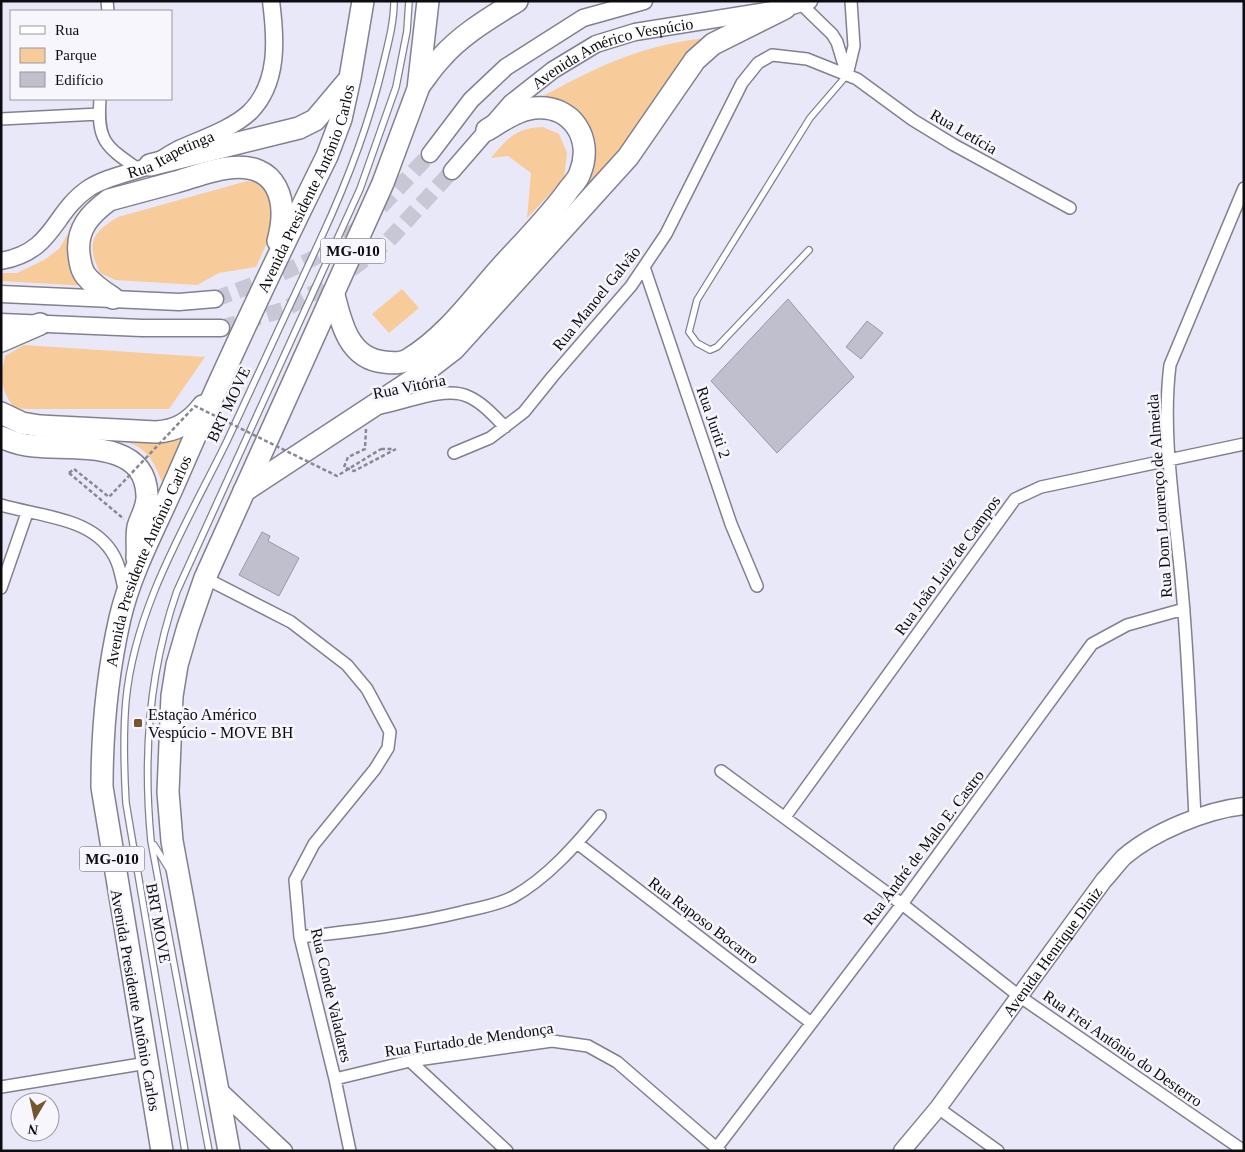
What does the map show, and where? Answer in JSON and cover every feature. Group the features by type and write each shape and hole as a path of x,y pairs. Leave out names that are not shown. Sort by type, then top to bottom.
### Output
{"highway":[{"name":"MG-010","path":"228,1151 172,841 168,792 172,696 176,665 205,578 383,183 418,88 428,1"},
{"path":"418,88 440,58 452,46 517,1"},
{"name":"Avenida Presidente Antônio Carlos","path":"162,1151 102,787 102,738 108,676 121,616 137,568 213,392 327,156 341,119 364,5"},
{"path":"244,491 419,376 454,349 628,157 695,60 713,44 798,5"},
{"path":"144,167 300,128 315,120 350,78"},
{"path":"334,295 346,336 357,351 367,358 394,363 408,360 437,338 556,207 580,175 586,153 584,137 576,124 551,110 535,108 517,113 487,130"},
{"path":"113,298 85,275 80,264 78,238 84,225 95,210 109,200 229,167 260,172 271,178 277,186 282,203 283,225 276,259"},
{"path":"1,341 40,324"},
{"path":"1,413 22,422 40,426 170,431 184,425 197,413 213,392"},
{"path":"1,437 12,442 34,446 108,451 124,457 135,465 146,485 147,506 138,528 137,568"}],"main road":[{"name":"Rua Itapetinga","path":"1,260 28,252 45,240 71,203 90,187 144,167 213,135 249,113 266,91 273,72 271,1"},
{"name":"Avenida Américo Vespúcio","path":"430,154 472,100 506,67 583,18 644,1"},
{"name":"Avenida Américo Vespúcio","path":"452,171 511,103 553,70 596,44 635,32 798,5"},
{"path":"1,294 179,302 215,299"},
{"path":"1,322 142,328 221,328"},
{"name":"Avenida Henrique Diniz","path":"902,1151 938,1108 1104,880 1124,857 1156,836 1195,817 1228,808 1244,806"},
{"path":"216,1088 284,1151"}],"street":[{"path":"847,75 854,46 851,1"},
{"path":"798,5 819,19 835,38 847,75"},
{"name":"Rua Letícia","path":"772,55 807,59 847,75 875,90 913,120 954,145 1070,208"},
{"name":"Rua Manoel Galvão","path":"454,453 490,438 524,412 631,286 666,234 742,83 758,63 772,55"},
{"path":"100,100 99,114 106,144 144,167"},
{"path":"1,119 99,114"},
{"name":"Rua Dom Lourenço de Almeida","path":"1195,817 1184,609 1170,459 1167,390 1170,365 1244,188"},
{"name":"Rua Juriti 2","path":"644,267 731,524 757,586"},
{"name":"Rua Vitória","path":"362,413 437,394 455,393 465,395 474,400 505,427"},
{"name":"Rua João Luiz de Campos","path":"785,817 1015,499 1041,486 1244,445"},
{"path":"1,505 27,513 78,524 94,532 116,561 127,599"},
{"path":"1,588 27,513"},
{"name":"Rua Conde Valadares","path":"205,578 291,622 346,665 367,689 390,732 388,748 375,768 314,844 295,880 300,937 336,1079 350,1151"},
{"name":"Rua André de Malo E. Castro","path":"719,1148 810,1022 902,904 1092,644 1127,625 1184,609"},
{"name":"Rua Frei Antônio do Desterro","path":"721,771 902,904 1019,996 1244,1151"},
{"path":"300,937 428,920 512,898 533,884 577,843 600,816"},
{"name":"Rua Raposo Bocarro","path":"577,843 810,1022"},
{"name":"Rua Furtado de Mendonça","path":"336,1079 410,1061 552,1041 588,1046 617,1062 719,1148"},
{"path":"410,1061 507,1151"},
{"path":"1,1087 147,1063"},
{"path":"938,1108 998,1151"}],"lane":[{"name":"BRT MOVE","path":"185,1151 126,803 124,763 126,698 139,638 149,606 185,524 226,442 348,179 375,102 388,43 394,1"},
{"name":"BRT MOVE","path":"209,1151 151,841 147,793 149,728 168,618 177,592 241,448 360,189 396,87 410,1"},
{"path":"810,250 717,347 710,350 697,343 689,332 697,300 810,118 847,75"},
{"path":"151,841 181,888"}],"path":[{"path":"138,528 69,473 74,469 109,497 195,406 337,476 381,449 396,449 354,472 344,468 348,457 365,449 366,429 362,413"}],"green space":[{"path":"705,38 615,158 587,188 594,163 592,139 536,100 597,68 617,60 658,47"},
{"path":"543,127 559,134 567,153 564,179 527,218 531,173 508,156 491,158 513,135 525,129"},
{"path":"247,181 259,183 271,191 276,223 256,267 219,273 197,285 115,280 100,273 93,254 94,240 102,228 118,217"},
{"path":"85,212 87,286 1,281 1,273 17,273 44,260 59,249 80,213"},
{"path":"402,289 419,308 389,333 372,314"},
{"path":"24,345 205,357 169,409 14,408 6,395 2,383 3,364 5,356"},
{"path":"187,432 163,484 149,456 134,445 114,440 92,438 45,440 18,436"}],"building":[{"path":"788,299 854,377 777,453 711,381"},
{"path":"867,321 883,333 861,359 846,347"},
{"path":"262,532 270,536 268,541 299,558 279,596 239,575"}],"tunnel":[{"path":"215,299 300,265 342,241 382,206 430,154"},
{"path":"221,328 283,310 339,279 389,240 452,171"}],"place":[{"name":"Estação Américo Vespúcio - MOVE BH","path":"138,723"}]}
